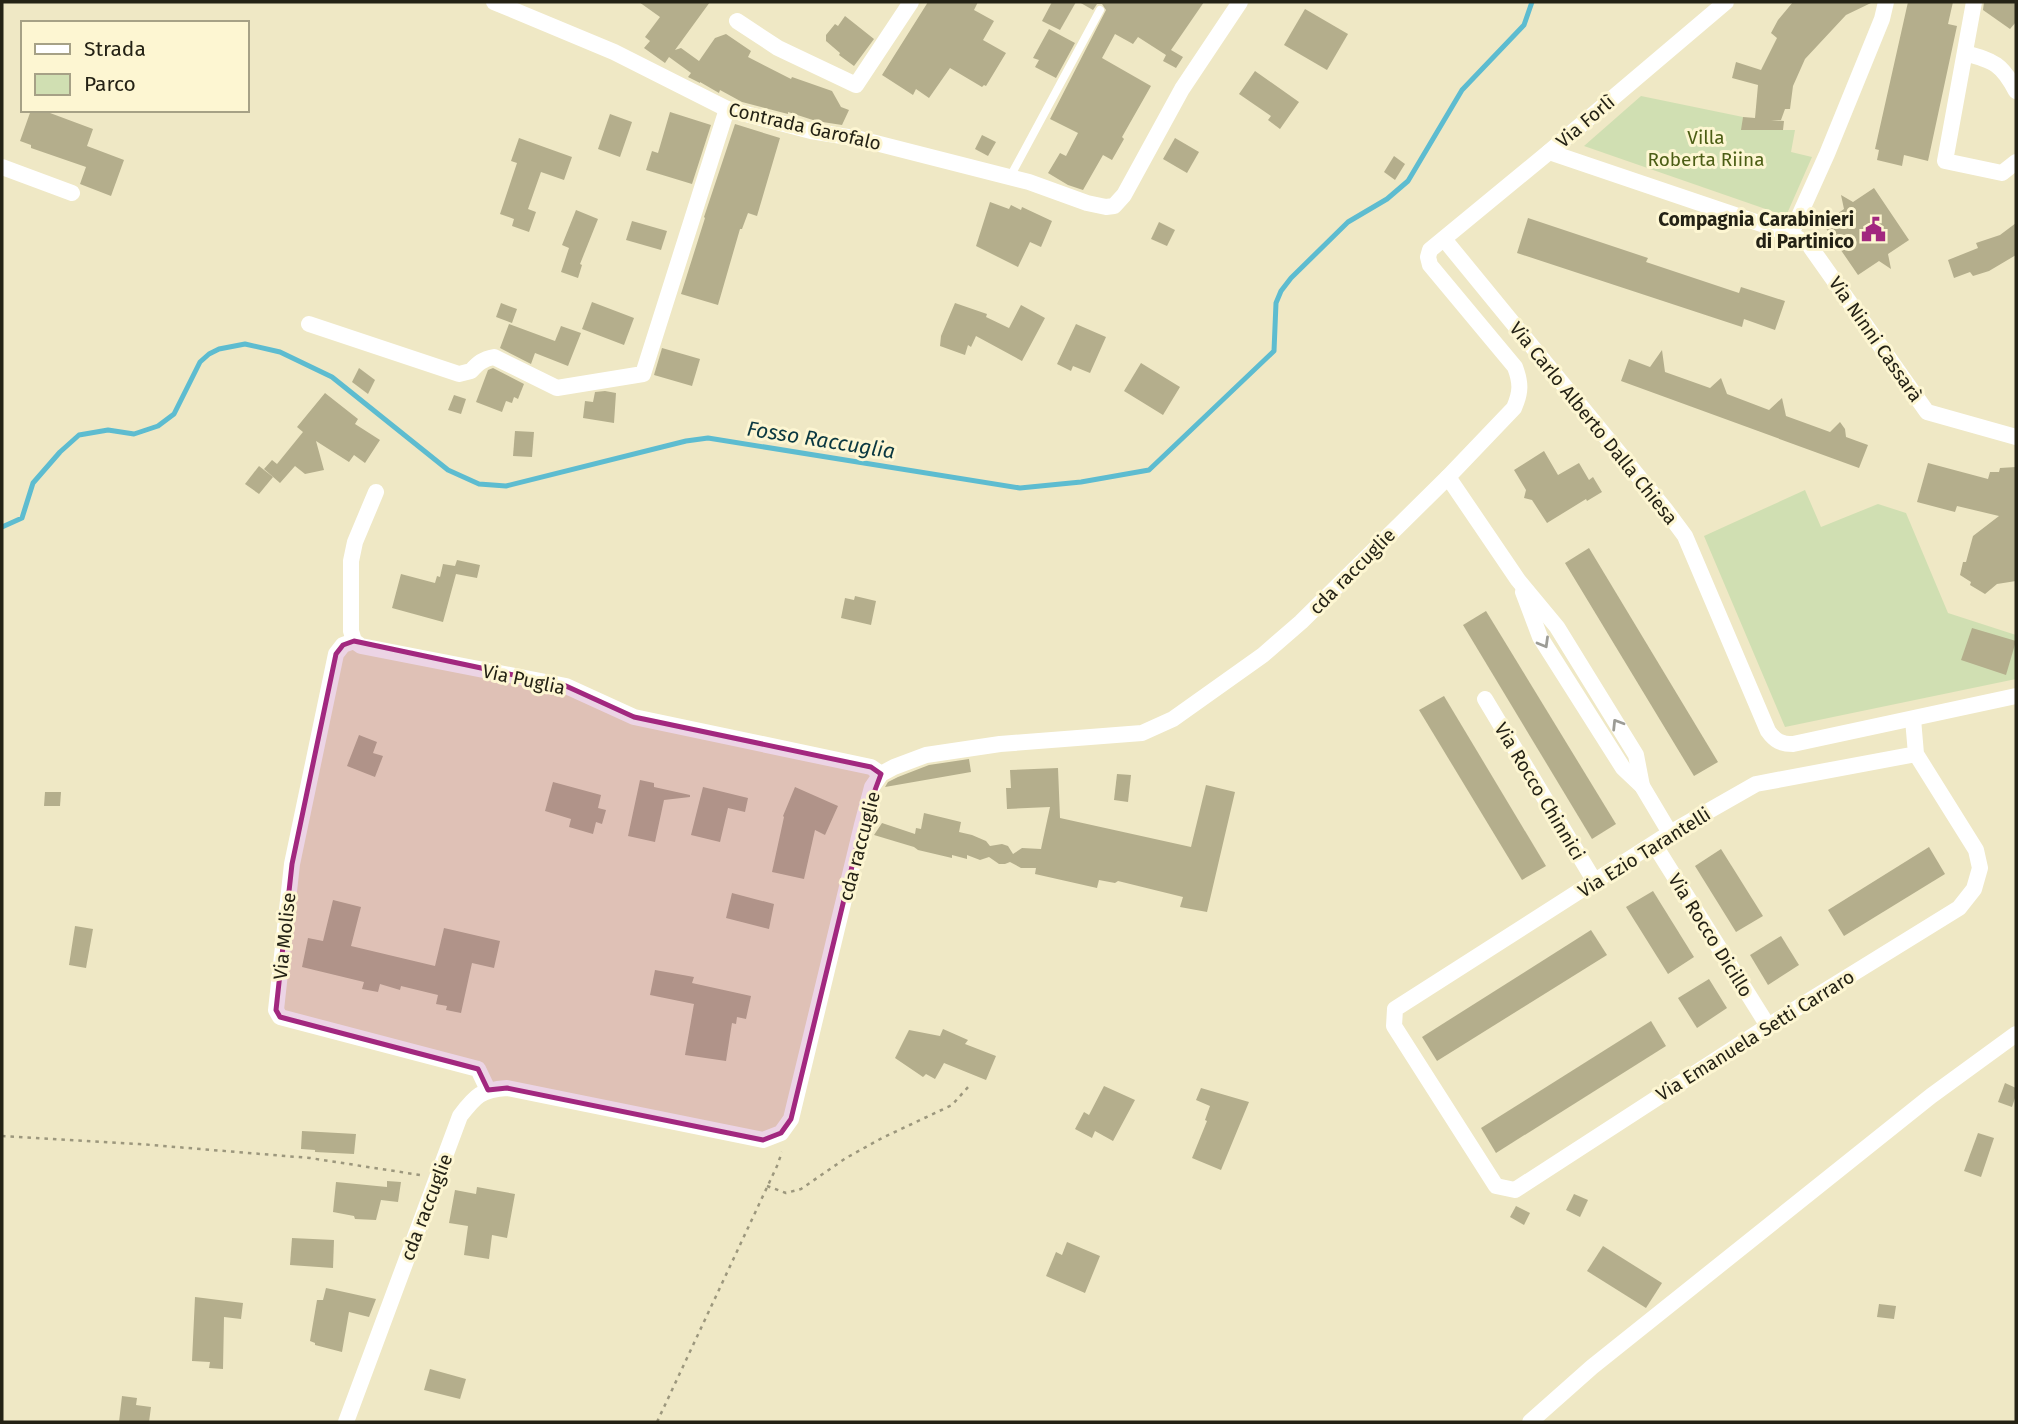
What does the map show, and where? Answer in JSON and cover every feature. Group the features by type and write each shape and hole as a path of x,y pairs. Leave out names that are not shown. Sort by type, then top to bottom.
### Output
{"street":[{"name":"Contrada Garofalo","path":"494,2 614,52 726,109 1010,177 1105,207 1114,206 1124,195 1182,89 1240,2"},
{"path":"737,21 778,48 856,85 911,2"},
{"name":"Via Forlì","path":"1444,239 1726,2"},
{"path":"1791,234 1842,117 1882,19 1886,2"},
{"path":"1974,2 1945,161 2002,173 2016,162"},
{"path":"1965,53 1990,60 2007,74 2016,91"},
{"path":"309,324 459,374 471,371 485,358 494,357 557,388 643,373 726,109"},
{"name":"Via Ninni Cassarà","path":"1549,152 1791,234 1809,245 1927,412 2016,437"},
{"path":"2,167 72,192"},
{"name":"cda raccuglie","path":"781,1133 791,1119 862,825 872,788 881,774 926,755 1000,744 1142,733 1173,719 1263,655 1301,622 1514,408 1520,396 1521,382 1515,367 1430,265 1430,250 1444,239"},
{"name":"Via Carlo Alberto Dalla Chiesa","path":"1444,239 1685,536 1768,730 1775,740 1793,744 2016,696"},
{"path":"1448,477 1518,580 1540,637 1623,768 1642,786 1670,833"},
{"path":"354,640 351,631 351,561 355,542 376,492"},
{"name":"Via Puglia","path":"354,640 361,646 566,686 635,717 871,767 881,774"},
{"name":"Via Molise","path":"354,640 343,645 336,654 307,790 292,864 276,1010 280,1017 478,1069 488,1090"},
{"name":"Via Rocco Chinnici","path":"1485,699 1595,882"},
{"path":"1913,719 1916,754"},
{"name":"Via Ezio Tarantelli","path":"1515,1190 1496,1186 1394,1026 1395,1009 1670,833 1756,784 1916,754"},
{"name":"Via Emanuela Setti Carraro","path":"1515,1190 1768,1026 1959,908 1974,889 1980,868 1976,849 1916,754"},
{"name":"Via Rocco Dicillo","path":"1654,844 1768,1026"},
{"path":"1530,1422 1592,1367 1920,1104 2016,1034"},
{"path":"488,1090 507,1088 763,1140 781,1133"},
{"name":"cda raccuglie","path":"346,1422 460,1116 472,1100 488,1090"}],"lane":[{"path":"1010,177 1100,9"}],"path":[{"path":"767,1186 786,1193 801,1189 846,1158 952,1105 969,1086"},
{"path":"657,1422 777,1166 783,1148 781,1133"},
{"path":"2,1136 310,1158 437,1177"}],"highlighted area":[{"path":"354,641 566,686 634,717 871,767 881,774 862,825 791,1119 781,1133 763,1140 507,1088 488,1090 478,1069 280,1017 276,1010 292,864 336,654 343,645"}],"green space":[{"name":"Villa Roberta Riina","path":"1641,96 1743,117 1742,130 1795,130 1791,152 1812,157 1786,216 1584,146"},
{"path":"1805,490 1821,527 1878,504 1906,513 1948,613 2016,635 2016,679 1785,727 1704,536"}],"building":[{"path":"639,2 710,2 675,50 681,48 699,61 715,38 726,34 751,51 748,57 791,79 792,77 832,91 841,107 849,110 842,125 742,102 688,77 691,73 669,57 665,63 644,48 650,41 645,37 660,17"},
{"path":"928,2 978,2 974,10 994,21 983,40 1006,53 986,86 982,87 950,68 929,98 916,89 913,95 882,75"},
{"path":"1052,2 1076,2 1060,30 1042,21"},
{"path":"1079,2 1204,2 1171,50 1183,57 1176,68 1163,61 1166,55 1138,37 1133,44 1115,34 1102,58 1151,86 1112,160 1103,155 1083,190 1048,173 1060,153 1066,156 1078,133 1050,119 1106,10 1102,4 1097,4 1093,10"},
{"path":"1793,2 1873,2 1846,15 1805,59 1793,86 1790,109 1785,109 1781,120 1771,120 1784,121 1783,130 1741,130 1743,117 1755,118 1758,85 1732,78 1736,62 1761,70 1777,38 1771,33"},
{"path":"1908,2 1953,2 1948,24 1957,26 1928,161 1904,155 1902,166 1877,160 1879,150 1875,149"},
{"path":"1984,2 2016,2 2016,22 2010,29 1983,10"},
{"path":"1305,9 1348,34 1327,70 1284,45"},
{"path":"845,16 874,39 854,66 826,41 826,35 835,24 838,26"},
{"path":"1049,29 1075,43 1056,78 1035,67 1039,60 1033,58"},
{"path":"1255,71 1299,102 1280,129 1268,120 1271,116 1239,94"},
{"path":"30,112 47,112 93,129 87,146 124,160 111,196 80,184 86,167 31,148 31,145 20,141"},
{"path":"670,112 711,125 692,184 646,170 652,151 658,153"},
{"path":"610,114 632,122 620,157 598,149"},
{"path":"735,124 780,138 757,216 748,213 740,229 718,305 681,294"},
{"path":"982,135 996,142 988,156 975,149"},
{"path":"519,138 572,157 564,180 541,172 528,209 536,212 529,232 512,226 514,219 500,214 517,163 511,161"},
{"path":"1175,138 1199,152 1187,173 1163,159"},
{"path":"1394,156 1405,164 1395,180 1384,172"},
{"path":"1874,188 1909,240 1888,254 1891,269 1879,261 1858,275 1823,224 1844,209 1841,195 1853,202"},
{"path":"990,202 1009,209 1011,205 1021,210 1022,207 1052,221 1041,247 1030,242 1018,267 976,246"},
{"path":"576,210 598,219 580,264 582,265 578,278 561,272 569,248 562,245"},
{"path":"1528,218 1648,258 1646,262 1739,293 1741,287 1785,301 1775,330 1744,319 1742,327 1517,253"},
{"path":"632,221 667,231 661,250 626,240"},
{"path":"1159,222 1175,230 1167,246 1151,239"},
{"path":"2016,223 2016,255 1989,271 1973,276 1970,272 1954,278 1948,260 1978,248 1976,243 2000,235"},
{"path":"592,302 634,318 624,345 582,329"},
{"path":"501,303 517,309 512,323 496,317"},
{"path":"955,303 987,314 986,317 1009,328 1021,305 1045,318 1022,361 976,336 971,347 968,345 965,355 940,346 941,336"},
{"path":"509,324 555,341 561,326 581,333 568,366 535,353 531,364 500,348"},
{"path":"1076,324 1106,337 1090,373 1073,366 1071,371 1057,364"},
{"path":"662,348 700,359 692,386 654,375"},
{"path":"1662,350 1665,372 1710,388 1721,378 1727,394 1769,410 1782,398 1786,416 1830,432 1840,422 1846,437 1868,445 1859,468 1621,381 1629,359 1650,367"},
{"path":"1141,363 1180,387 1163,415 1124,391"},
{"path":"359,368 375,380 368,394 352,382"},
{"path":"493,368 524,384 518,399 514,397 512,403 506,401 502,412 476,402 488,370"},
{"path":"595,392 616,393 614,423 583,418 585,401 593,402"},
{"path":"325,393 358,419 355,424 380,440 365,463 354,455 349,462 316,441 324,470 305,474 295,466 280,483 264,469 272,460 277,464 303,432 297,427"},
{"path":"454,395 466,399 461,414 448,410"},
{"path":"515,431 534,432 532,457 513,456"},
{"path":"1544,451 1558,475 1579,463 1589,480 1593,477 1602,492 1547,523 1532,500 1524,498 1526,490 1514,470"},
{"path":"1928,463 1988,479 1990,472 2016,467 2016,581 1997,584 1985,594 1960,575 1973,536 1999,516 1957,506 1955,512 1917,502"},
{"path":"259,466 273,477 259,494 245,484"},
{"path":"1589,548 1718,762 1694,776 1565,563"},
{"path":"457,560 480,565 477,578 456,574 443,622 392,608 401,574 435,583 437,576 440,577 443,564 455,566"},
{"path":"855,596 876,601 871,625 841,618 845,598 854,600"},
{"path":"1486,611 1616,824 1592,839 1463,625"},
{"path":"1972,628 2016,641 2006,675 1961,660"},
{"path":"1444,696 1546,866 1522,880 1419,710"},
{"path":"359,735 377,742 373,753 383,756 375,777 347,766"},
{"path":"969,759 971,772 885,787 888,782 898,777 929,765"},
{"path":"1058,768 1060,818 1191,847 1206,785 1235,792 1207,912 1180,907 1183,897 1118,881 1115,883 1099,880 1097,888 1035,874 1036,868 1021,868 1010,862 999,864 989,857 980,860 967,855 967,859 952,855 952,858 874,835 882,823 915,834 916,828 921,829 924,813 961,822 959,832 986,841 990,846 1008,846 1013,854 1022,848 1041,849 1050,807 1007,809 1006,788 1011,788 1010,770"},
{"path":"1117,774 1131,775 1128,802 1114,800"},
{"path":"640,780 654,783 654,787 690,795 664,800 655,842 628,836"},
{"path":"553,782 601,795 598,808 606,810 602,824 596,822 593,834 569,827 571,819 545,811"},
{"path":"703,787 748,798 745,812 728,808 720,842 691,835"},
{"path":"795,787 838,806 825,835 815,830 804,879 772,872 783,816"},
{"path":"45,792 61,792 60,806 44,806"},
{"path":"1929,847 1945,874 1844,936 1828,910"},
{"path":"1721,849 1763,916 1736,932 1695,866"},
{"path":"1653,891 1694,957 1668,974 1626,907"},
{"path":"732,893 774,904 769,929 726,918"},
{"path":"333,900 361,907 351,946 435,966 444,928 500,941 494,968 472,963 461,1013 446,1010 447,1006 436,1004 438,995 401,986 400,990 380,984 378,992 362,989 364,982 302,967 308,938 323,941"},
{"path":"75,926 93,929 86,968 69,965"},
{"path":"1591,930 1607,955 1437,1061 1422,1037"},
{"path":"1781,936 1799,965 1768,985 1750,955"},
{"path":"655,970 694,977 692,983 751,996 746,1019 737,1017 736,1024 732,1023 726,1061 685,1055 694,1004 650,995"},
{"path":"1709,979 1727,1008 1697,1028 1678,998"},
{"path":"1651,1021 1666,1046 1496,1153 1481,1128"},
{"path":"943,1029 968,1040 965,1044 996,1056 986,1080 944,1063 935,1079 926,1074 923,1077 895,1058 909,1030 940,1036"},
{"path":"2005,1083 2016,1088 2012,1107 1998,1102"},
{"path":"1104,1086 1135,1100 1113,1141 1095,1131 1092,1138 1075,1129 1084,1112 1089,1115"},
{"path":"1201,1088 1249,1102 1221,1170 1192,1158 1210,1106 1196,1100"},
{"path":"302,1131 356,1134 354,1154 301,1149"},
{"path":"1978,1133 1994,1138 1981,1177 1964,1171"},
{"path":"387,1181 401,1182 398,1202 381,1200 376,1220 355,1219 354,1216 333,1212 336,1182 387,1187"},
{"path":"477,1187 515,1194 507,1238 492,1235 489,1259 464,1255 468,1226 449,1223 455,1190 476,1194"},
{"path":"1574,1194 1588,1200 1580,1217 1566,1210"},
{"path":"1516,1206 1530,1213 1524,1225 1510,1217"},
{"path":"292,1238 334,1240 333,1268 290,1265"},
{"path":"1067,1242 1100,1256 1085,1293 1046,1276 1056,1252 1062,1255"},
{"path":"1603,1246 1662,1283 1646,1308 1587,1271"},
{"path":"326,1288 376,1299 369,1317 349,1312 342,1352 315,1345 310,1341 317,1300 323,1300"},
{"path":"195,1297 243,1303 241,1319 224,1317 223,1369 209,1368 210,1362 192,1361"},
{"path":"1879,1304 1896,1306 1894,1319 1877,1317"},
{"path":"430,1369 466,1379 460,1399 424,1390"},
{"path":"122,1396 137,1398 136,1405 151,1407 149,1422 119,1422"}],"waterway":[{"name":"Fosso Raccuglia","path":"2,527 22,518 33,483 79,435 108,430 134,434 158,426 174,414 200,362 219,349 245,344 280,352 332,377 448,470 479,484 506,486 686,441 708,438 1020,488 1081,482 1149,470 1274,351 1276,303 1281,291 1348,222 1387,199 1408,181 1462,90 1524,25 1532,2"}],"place":[{"name":"Compagnia Carabinieri di Partinico","path":"1874,230"}]}
